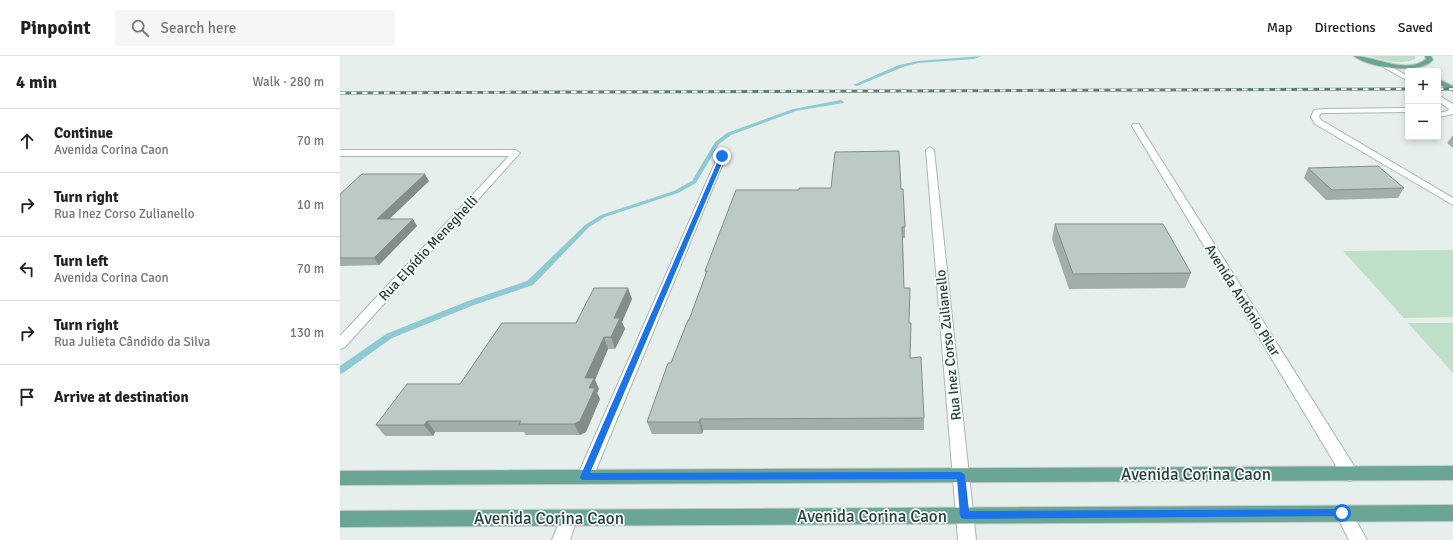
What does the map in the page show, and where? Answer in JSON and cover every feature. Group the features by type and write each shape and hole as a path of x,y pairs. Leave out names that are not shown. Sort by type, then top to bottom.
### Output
{"main road":[{"path":"1357,56 1405,73"},
{"path":"1380,63 1425,68 1430,60 1428,56"},
{"path":"1441,83 1453,89"},
{"path":"1441,91 1453,97"},
{"name":"Avenida Corina Caon","path":"340,478 1453,473"},
{"name":"Avenida Corina Caon","path":"340,519 1453,513"}],"street":[{"path":"1380,63 1405,77"},
{"path":"1441,99 1453,108 1452,112 1441,115"},
{"path":"1405,110 1325,110 1317,112 1315,116 1318,122 1453,202"},
{"path":"1441,115 1453,119"},
{"name":"Avenida Antônio Pilar","path":"1136,126 1350,474"},
{"name":"Rua Inez Corso Zulianello","path":"930,150 967,540"},
{"name":"Rua Elpídio Meneghelli","path":"340,153 516,153 340,344"},
{"path":"585,477 722,156"},
{"path":"1342,513 1358,540"},
{"path":"561,540 569,518"}],"green space":[{"path":"1371,56 1415,56 1415,59 1404,62 1393,62"},
{"path":"1453,250 1453,317 1404,318 1343,251"},
{"path":"1408,323 1453,323 1453,373"}],"building":[{"path":"899,151 905,227 902,227 904,288 910,288 910,358 921,357 924,418 700,419 699,422 647,422 668,363 671,363 689,320 707,271 705,271 736,190 799,190 799,188 831,188 835,152"},
{"path":"1378,166 1404,188 1332,190 1308,168"},
{"path":"362,174 425,174 377,219 413,219 374,258 340,258 340,194"},
{"path":"1055,224 1163,224 1191,273 1073,274"},
{"path":"594,288 628,288 614,318 620,318 611,337 604,337 585,378 594,378 589,388 595,388 580,421 574,424 519,424 521,421 427,421 424,425 376,425 407,384 460,384 502,323 576,323"}],"waterway":[{"path":"855,85 901,66 918,62 974,58 980,56"},
{"path":"340,371 389,336 471,303 530,283 587,226 603,216 676,192 694,182 717,143 729,134 795,110 841,102"}],"railway":[{"path":"340,93 1405,89"},
{"path":"1441,89 1453,89"}],"route":[{"path":"722,156 585,477 961,475 965,515 1342,513"}]}
